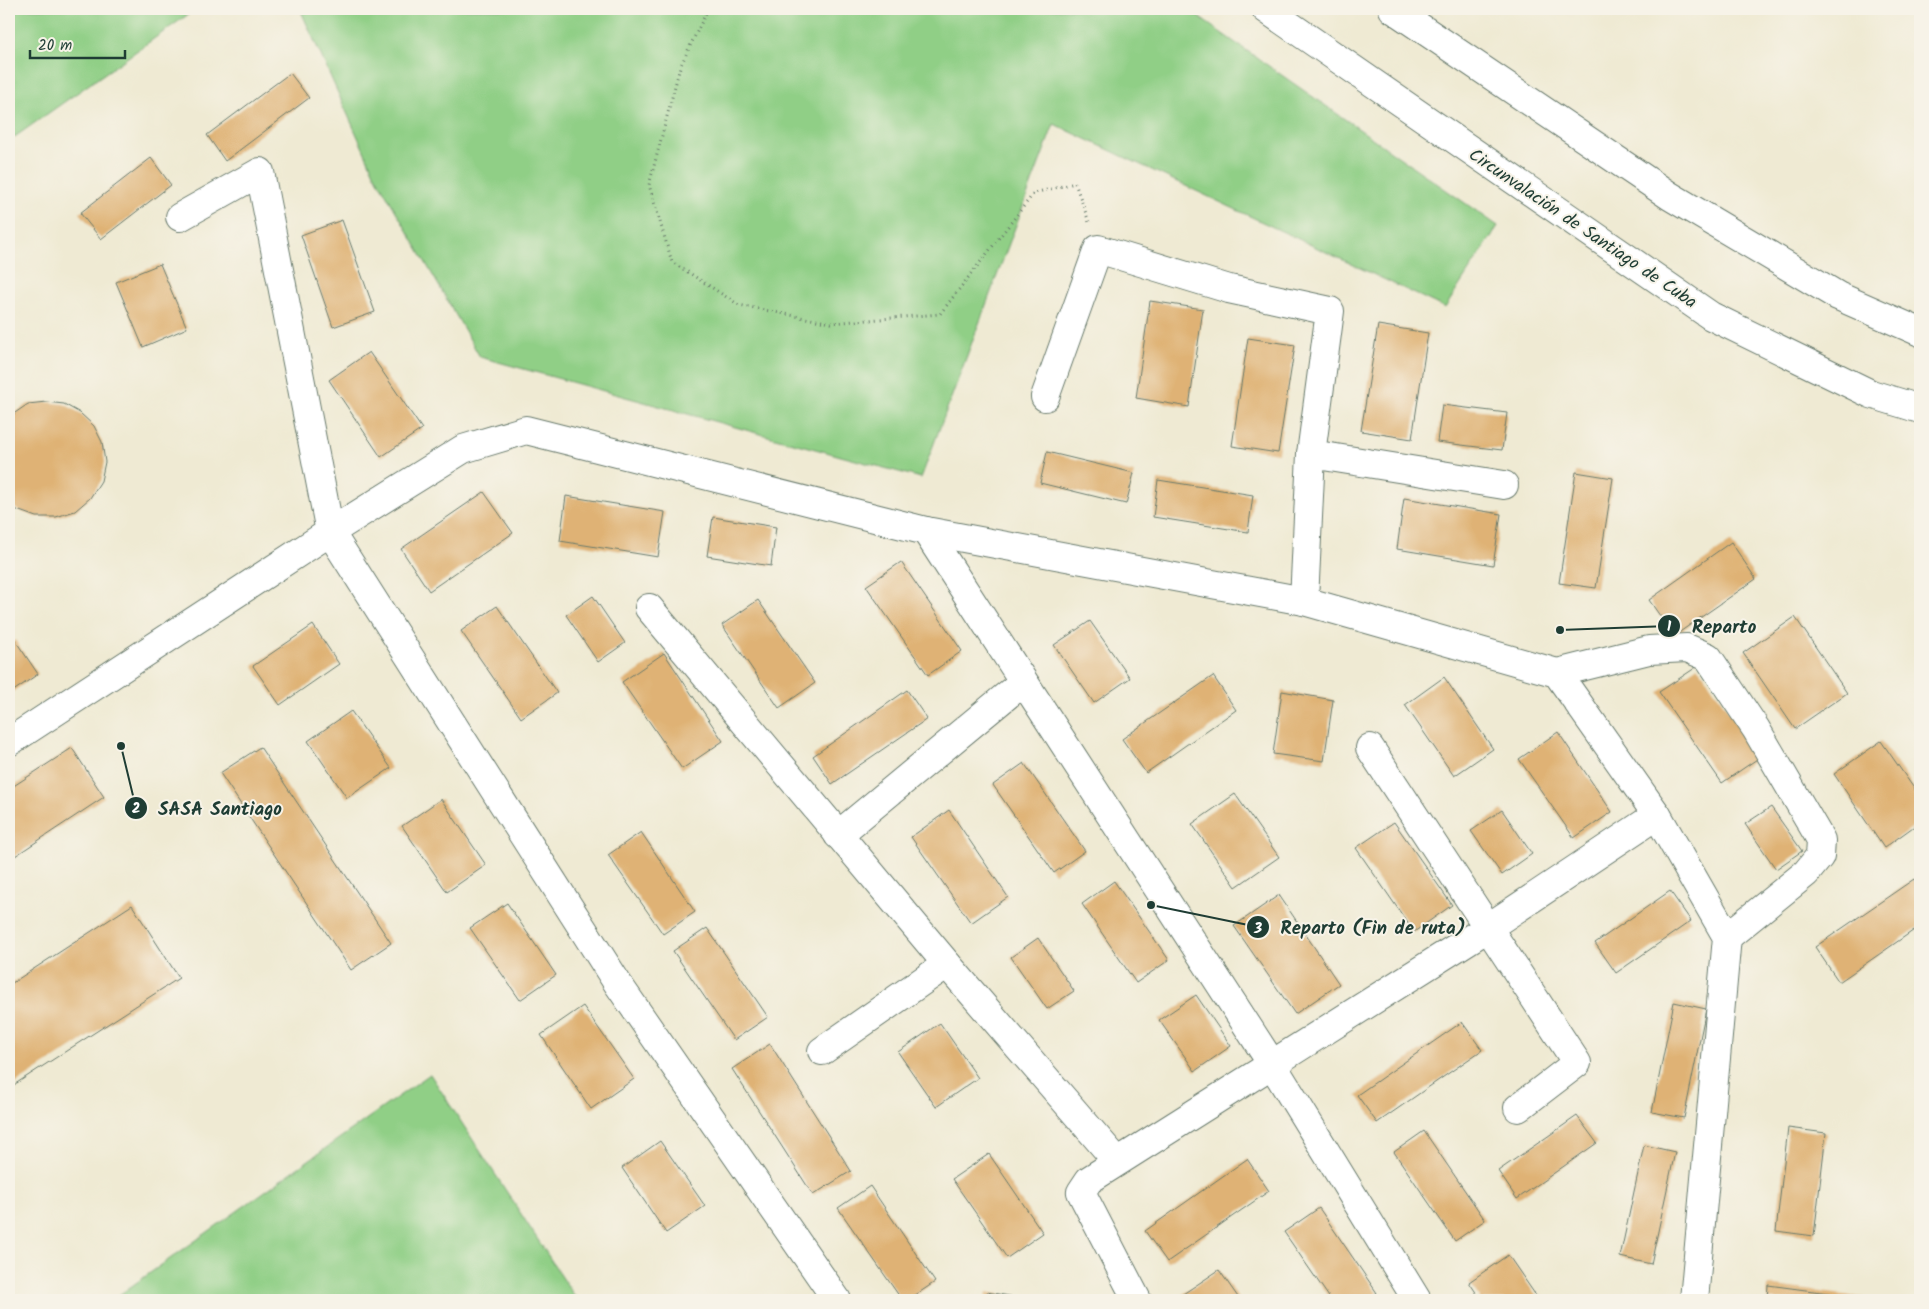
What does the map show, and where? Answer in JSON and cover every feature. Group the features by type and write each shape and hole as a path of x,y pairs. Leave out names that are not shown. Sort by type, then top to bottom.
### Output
{"main road":[{"name":"Circunvalación de Santiago de Cuba","path":"1266,9 1711,316 1871,394 1920,409"},
{"path":"1393,9 1670,196 1838,296 1920,332"},
{"path":"180,217 260,172 330,532 618,984 837,1300"},
{"path":"1045,396 1098,249 1229,289 1330,312 1311,454 1304,601"},
{"path":"9,742 330,532 463,449 526,430 926,531 1304,601 1557,673 1649,650 1687,648 1708,657 1756,729 1821,840 1820,856 1806,873 1727,937"},
{"path":"1311,454 1504,485"},
{"path":"926,531 1272,1064 1417,1300"},
{"path":"649,608 947,964 1117,1160"},
{"path":"1557,673 1657,815 1727,937 1694,1300"},
{"path":"838,835 1023,682"},
{"path":"1370,748 1578,1063 1518,1108"},
{"path":"1137,1300 1082,1192 1089,1180 1117,1160 1489,927 1657,815"},
{"path":"822,1051 947,964"}],"path":[{"path":"708,9 680,67 649,185 672,262 739,305 831,323 940,314 1034,193 1075,183 1098,249"}],"green space":[{"path":"9,9 196,9 9,141"},
{"path":"300,9 1187,9 1498,226 1445,308 1054,124 921,478 480,357 375,175"},
{"path":"430,1074 577,1300 112,1300"}],"building":[{"path":"290,73 309,98 225,161 207,135"},
{"path":"151,158 171,185 101,239 80,213"},
{"path":"342,220 375,312 333,327 301,235"},
{"path":"160,264 187,328 143,347 116,282"},
{"path":"1150,301 1203,309 1189,407 1136,398"},
{"path":"1378,325 1428,333 1412,439 1361,431"},
{"path":"1248,338 1295,345 1278,453 1232,446"},
{"path":"369,352 422,429 381,457 329,380"},
{"path":"46,402 64,404 80,413 94,426 102,442 105,462 101,481 90,498 75,511 56,517 36,517 17,510 9,502 9,417 28,404"},
{"path":"1442,405 1507,413 1502,450 1437,442"},
{"path":"1047,452 1134,473 1126,504 1040,483"},
{"path":"1576,472 1613,478 1596,588 1559,583"},
{"path":"1158,480 1253,495 1248,532 1153,517"},
{"path":"484,492 513,533 429,591 401,549"},
{"path":"566,496 665,512 658,557 560,541"},
{"path":"1404,498 1501,514 1493,565 1397,549"},
{"path":"713,517 776,527 771,566 707,556"},
{"path":"1731,542 1756,579 1674,636 1649,600"},
{"path":"901,562 962,651 928,675 866,586"},
{"path":"593,596 625,643 598,662 566,615"},
{"path":"758,600 815,683 779,708 722,625"},
{"path":"497,606 557,693 521,718 461,631"},
{"path":"1795,617 1847,693 1795,729 1743,653"},
{"path":"1090,621 1130,678 1094,703 1054,645"},
{"path":"313,625 339,664 280,705 253,666"},
{"path":"15,640 38,674 9,694 9,644"},
{"path":"664,653 723,741 682,769 622,682"},
{"path":"1698,666 1760,757 1722,783 1659,692"},
{"path":"1213,676 1236,710 1146,773 1122,739"},
{"path":"1444,677 1493,749 1454,776 1405,705"},
{"path":"907,690 927,719 832,784 813,756"},
{"path":"1282,691 1333,700 1324,761 1273,754"},
{"path":"351,711 391,768 347,798 308,741"},
{"path":"1558,732 1612,812 1574,838 1519,759"},
{"path":"1881,741 1920,797 1920,822 1884,848 1834,774"},
{"path":"260,747 391,943 351,970 220,773"},
{"path":"72,748 104,797 9,860 9,789"},
{"path":"1024,763 1085,851 1054,873 993,785"},
{"path":"1235,794 1279,857 1236,887 1192,824"},
{"path":"441,799 486,865 447,892 402,826"},
{"path":"1771,807 1802,851 1776,869 1745,824"},
{"path":"949,810 1008,897 971,923 911,837"},
{"path":"1502,810 1532,854 1502,875 1471,831"},
{"path":"1394,822 1452,905 1414,932 1356,848"},
{"path":"641,832 695,912 663,934 608,855"},
{"path":"1914,879 1920,889 1920,926 1839,982 1815,947"},
{"path":"1114,881 1169,960 1136,983 1082,904"},
{"path":"1670,891 1691,921 1616,973 1595,943"},
{"path":"1279,895 1339,984 1295,1014 1234,926"},
{"path":"507,903 556,975 520,1000 470,928"},
{"path":"132,905 179,978 9,1088 9,985"},
{"path":"707,928 768,1017 734,1040 673,951"},
{"path":"1038,938 1074,991 1047,1009 1011,957"},
{"path":"1196,995 1231,1046 1195,1071 1159,1020"},
{"path":"1674,1002 1706,1009 1684,1118 1652,1112"},
{"path":"583,1006 634,1079 591,1109 541,1035"},
{"path":"1462,1022 1482,1050 1377,1123 1357,1095"},
{"path":"940,1023 978,1078 936,1107 898,1052"},
{"path":"770,1044 851,1171 813,1195 732,1069"},
{"path":"1577,1116 1597,1143 1517,1199 1498,1171"},
{"path":"1788,1128 1826,1133 1814,1236 1776,1231"},
{"path":"1424,1131 1485,1220 1455,1241 1394,1152"},
{"path":"660,1141 705,1206 666,1233 622,1168"},
{"path":"1644,1145 1675,1152 1651,1264 1620,1257"},
{"path":"989,1154 1043,1233 1007,1258 952,1179"},
{"path":"1247,1159 1269,1191 1167,1262 1145,1231"},
{"path":"870,1186 935,1282 908,1300 902,1300 838,1208"},
{"path":"1319,1208 1377,1293 1366,1300 1331,1300 1284,1232"},
{"path":"1508,1255 1539,1300 1481,1300 1469,1282"},
{"path":"1219,1270 1240,1300 1188,1300 1183,1294"},
{"path":"1768,1285 1866,1298 1865,1300 1767,1300"},
{"path":"987,1292 1026,1299 1026,1300 985,1300"}],"place":[{"name":"Reparto","path":"1560,630"},
{"name":"SASA Santiago","path":"121,746"},
{"name":"Reparto (Fin de ruta)","path":"1151,905"}]}
